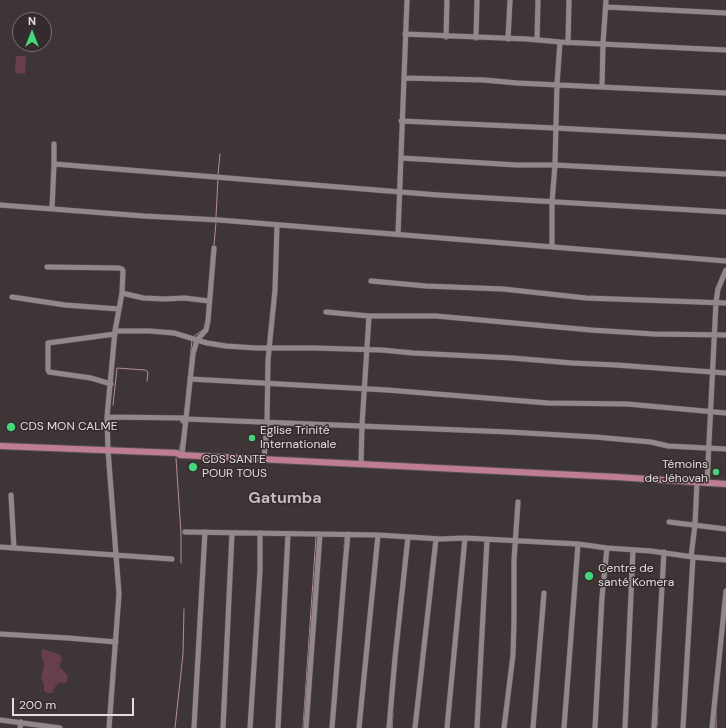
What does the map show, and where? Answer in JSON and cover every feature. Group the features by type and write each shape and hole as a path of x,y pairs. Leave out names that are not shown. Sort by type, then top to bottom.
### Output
{"main road":[{"path":"0,446 176,453 182,455 726,484"}],"street":[{"path":"398,234 406,0"},
{"path":"446,37 447,0"},
{"path":"476,38 477,0"},
{"path":"508,39 510,0"},
{"path":"537,40 538,0"},
{"path":"568,43 569,0"},
{"path":"602,87 606,0"},
{"path":"606,8 726,13"},
{"path":"405,34 726,50"},
{"path":"552,247 552,202 560,42"},
{"path":"404,78 484,80 726,93"},
{"path":"402,121 726,138"},
{"path":"52,209 54,144"},
{"path":"401,158 517,165 554,165 726,174"},
{"path":"54,164 399,192 726,212"},
{"path":"0,205 219,220 726,261"},
{"path":"264,459 269,383 268,360 275,290 276,225"},
{"path":"193,339 206,330 207,326 208,301 214,248"},
{"path":"47,267 122,269 122,293 115,333 112,384 107,417 115,554 119,594 109,728"},
{"path":"707,483 716,302 718,289 726,270"},
{"path":"371,281 432,286 503,289 586,298 726,303"},
{"path":"122,293 143,298 184,298 208,301"},
{"path":"12,297 38,302 119,310"},
{"path":"326,312 369,316 436,316 585,330 654,334 726,335"},
{"path":"362,464 362,425 369,316"},
{"path":"112,384 91,378 50,372 48,370 48,344 115,333 149,331 174,334 226,346 366,349 726,373"},
{"path":"182,455 193,354 193,339"},
{"path":"190,379 365,389 548,403 627,404 726,413"},
{"path":"107,417 183,418 185,420 362,425 595,437 651,442 668,446 726,449"},
{"path":"683,728 692,557 698,482"},
{"path":"11,495 14,548"},
{"path":"504,728 513,655 514,542 518,502"},
{"path":"669,522 726,529"},
{"path":"185,532 348,534 436,539 466,538 514,542 578,544 607,548 664,552 692,557 726,560"},
{"path":"194,728 205,532"},
{"path":"223,728 232,533"},
{"path":"250,728 256,636 260,533"},
{"path":"278,728 288,534"},
{"path":"306,728 320,534"},
{"path":"332,728 348,534"},
{"path":"359,728 378,535"},
{"path":"389,728 408,537"},
{"path":"447,728 466,538"},
{"path":"415,728 436,539"},
{"path":"476,728 487,540"},
{"path":"564,728 578,544"},
{"path":"0,547 172,559"},
{"path":"595,728 602,597 607,548"},
{"path":"625,728 634,550"},
{"path":"654,728 664,552"},
{"path":"712,728 726,591"},
{"path":"533,728 544,593"},
{"path":"0,634 116,642"},
{"path":"0,720 60,728"},
{"path":"20,728 21,722"}],"shaded area":[{"path":"16,56 26,56 25,74 15,73"},
{"path":"43,649 61,655 62,660 59,666 68,676 67,682 59,683 52,693 47,693 44,691 44,685 41,678 44,665 41,653"}],"waterway":[{"path":"218,175 220,154"},
{"path":"216,217 218,178"},
{"path":"214,245 216,222"},
{"path":"193,337 205,328"},
{"path":"187,390 192,340"},
{"path":"113,405 117,368 145,370 148,372 147,381"},
{"path":"179,452 181,441"},
{"path":"176,458 181,533 181,563"},
{"path":"303,728 316,537"},
{"path":"344,547 345,537"},
{"path":"175,728 183,654 184,609"},
{"path":"657,726 658,709"},
{"path":"716,711 716,728"},
{"path":"392,728 393,714"}],"place":[{"name":"CDS MON CALME","path":"11,427"},
{"name":"Eglise Trinité Internationale","path":"252,438"},
{"name":"CDS SANTE POUR TOUS","path":"193,467"},
{"name":"Témoins de Jéhovah","path":"716,472"},
{"name":"Centre de santé Komera","path":"589,576"}],"district":[{"name":"Gatumba","path":"285,499"}]}
